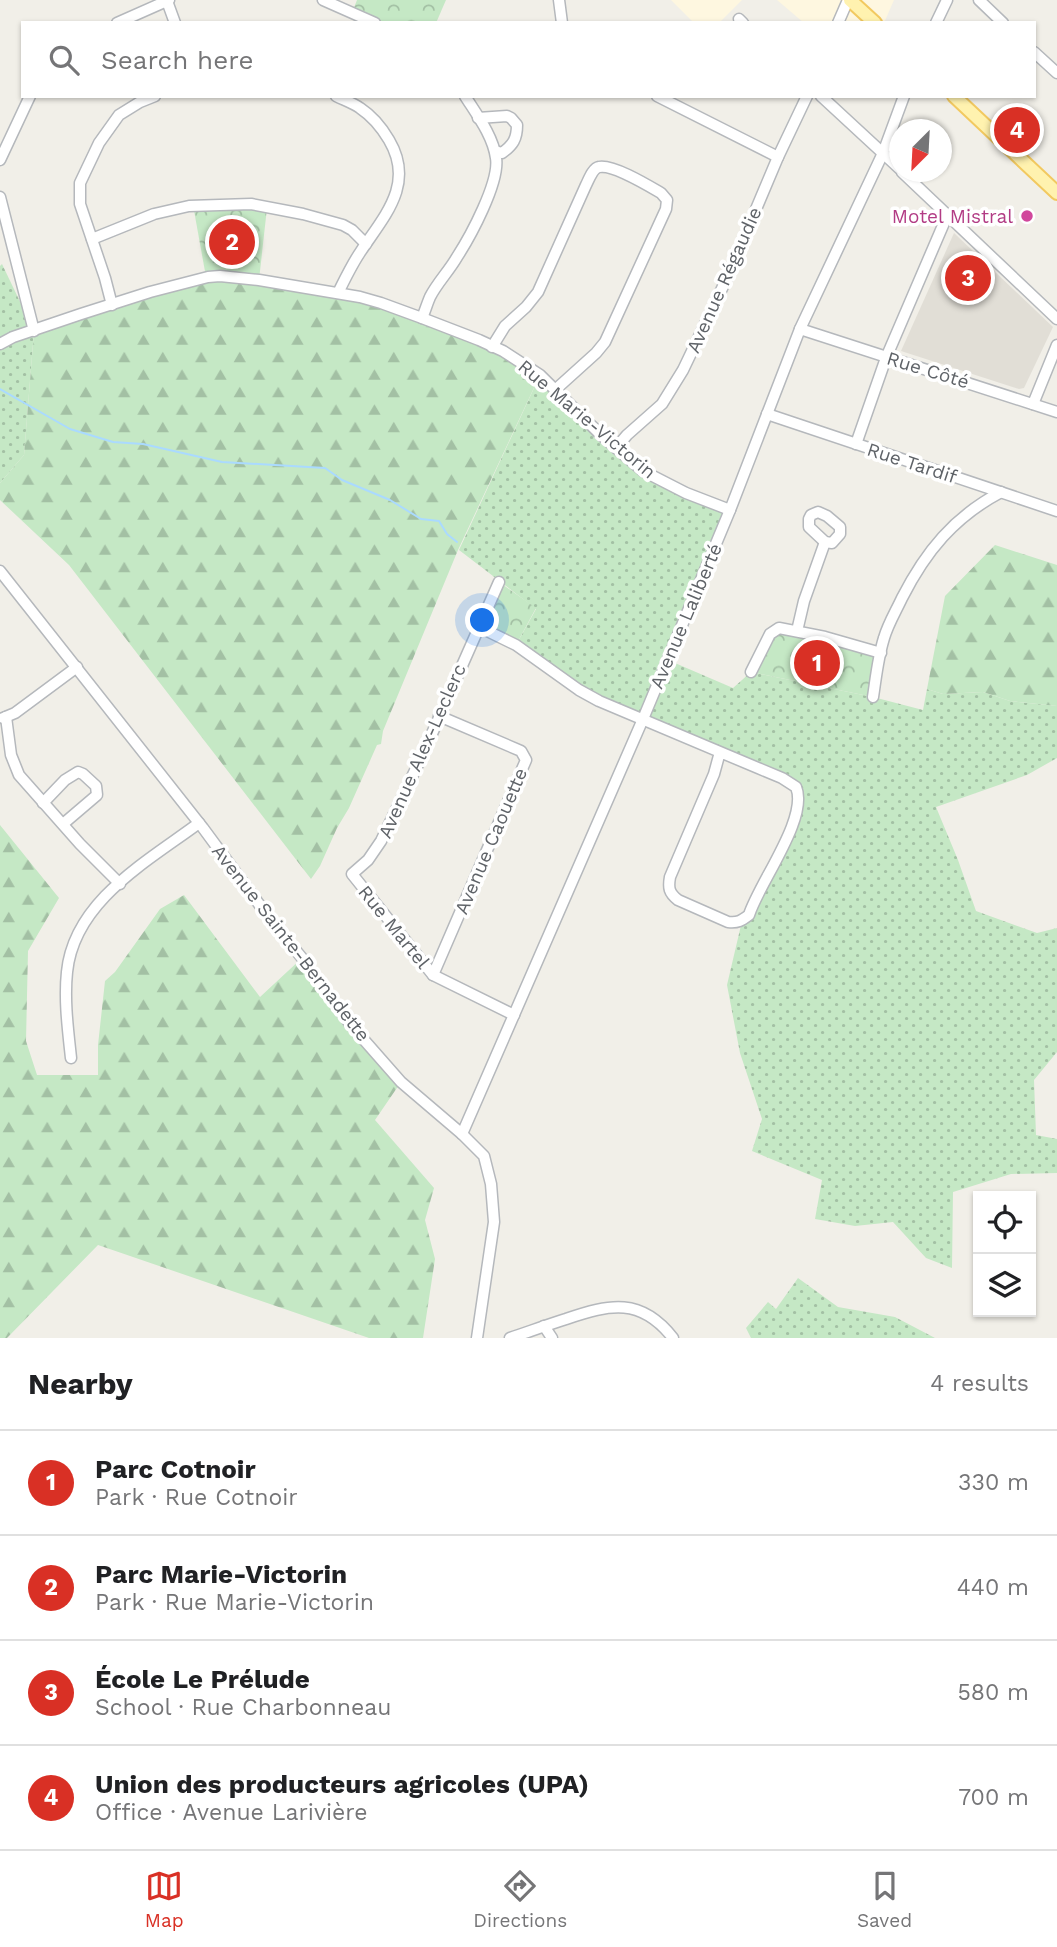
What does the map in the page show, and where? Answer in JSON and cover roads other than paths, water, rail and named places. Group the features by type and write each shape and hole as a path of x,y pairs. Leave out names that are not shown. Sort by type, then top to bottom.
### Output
{"main road":[{"path":"849,0 873,21"},
{"path":"956,98 1057,193"}],"street":[{"path":"121,21 168,0 174,21"},
{"path":"323,0 370,21"},
{"path":"559,0 562,21"},
{"path":"839,21 849,0"},
{"path":"937,21 947,0"},
{"path":"979,0 1001,21"},
{"path":"1036,54 1057,74"},
{"path":"0,160 29,98"},
{"path":"112,305 80,204 80,183 99,143 118,115 150,98"},
{"path":"338,293 349,270 384,219 397,190 400,173 397,156 385,134 359,107 340,98"},
{"path":"422,317 429,298 459,254 491,191 497,171 495,151 466,98"},
{"path":"661,98 778,157"},
{"name":"Avenue Régaudie","path":"616,448 662,404 683,370 727,278 806,98"},
{"path":"823,98 889,159"},
{"name":"Avenue Laliberté","path":"461,1134 643,719 730,510 800,329 883,153 903,98"},
{"path":"478,118 507,117 517,125 513,144 502,153 495,151"},
{"path":"492,347 505,326 538,292 595,169 612,169 661,193 667,200 666,209 605,342 555,390"},
{"path":"913,182 1057,319"},
{"path":"0,197 34,331"},
{"path":"92,239 153,214 189,206 251,204 343,225 366,244"},
{"path":"856,444 886,358 947,216"},
{"name":"Rue Marie-Victorin","path":"0,344 150,292 208,276 259,280 382,303 503,351 540,375 643,471 730,510"},
{"name":"Rue Côté","path":"800,329 1057,412"},
{"path":"1033,404 1057,345"},
{"name":"Rue Tardif","path":"767,414 1057,511"},
{"path":"873,697 889,624 934,545 980,503 1001,492"},
{"path":"797,631 804,601 825,542"},
{"name":"Avenue Sainte-Bernadette","path":"0,571 199,823 350,1024 401,1082 484,1156 491,1184 494,1222 477,1338"},
{"name":"Avenue Alex-Leclerc","path":"352,874 379,846 499,582"},
{"path":"479,627 516,645 588,695 782,778 796,787 799,794 797,811 789,831 749,915 742,922 736,923 678,900 668,888 670,877 714,774 720,752"},
{"path":"751,672 771,634 779,628 881,653"},
{"path":"77,667 15,713 3,718 11,755 19,775 120,884"},
{"name":"Avenue Caouette","path":"433,975 526,760 521,751 439,716"},
{"path":"43,803 73,774 83,774 93,783 98,789 97,795 63,824"},
{"path":"71,1058 66,973 69,958 89,913 154,855 199,823"},
{"name":"Rue Martel","path":"352,874 433,975 514,1015"},
{"path":"510,1338 593,1310 613,1307 629,1308 643,1313 656,1320 670,1334"},
{"path":"544,1326 552,1338"}],"waterway":[{"path":"0,389 70,429 113,442 143,444 222,462 325,468 342,480 390,500 421,519 439,521 447,534 457,542"}],"place":[{"name":"Union des producteurs agricoles (UPA)","path":"1017,130"},
{"name":"Motel Mistral","path":"1027,216"},
{"name":"Parc Marie-Victorin","path":"232,242"},
{"name":"École Le Prélude","path":"968,278"},
{"name":"Parc Cotnoir","path":"817,663"}]}
